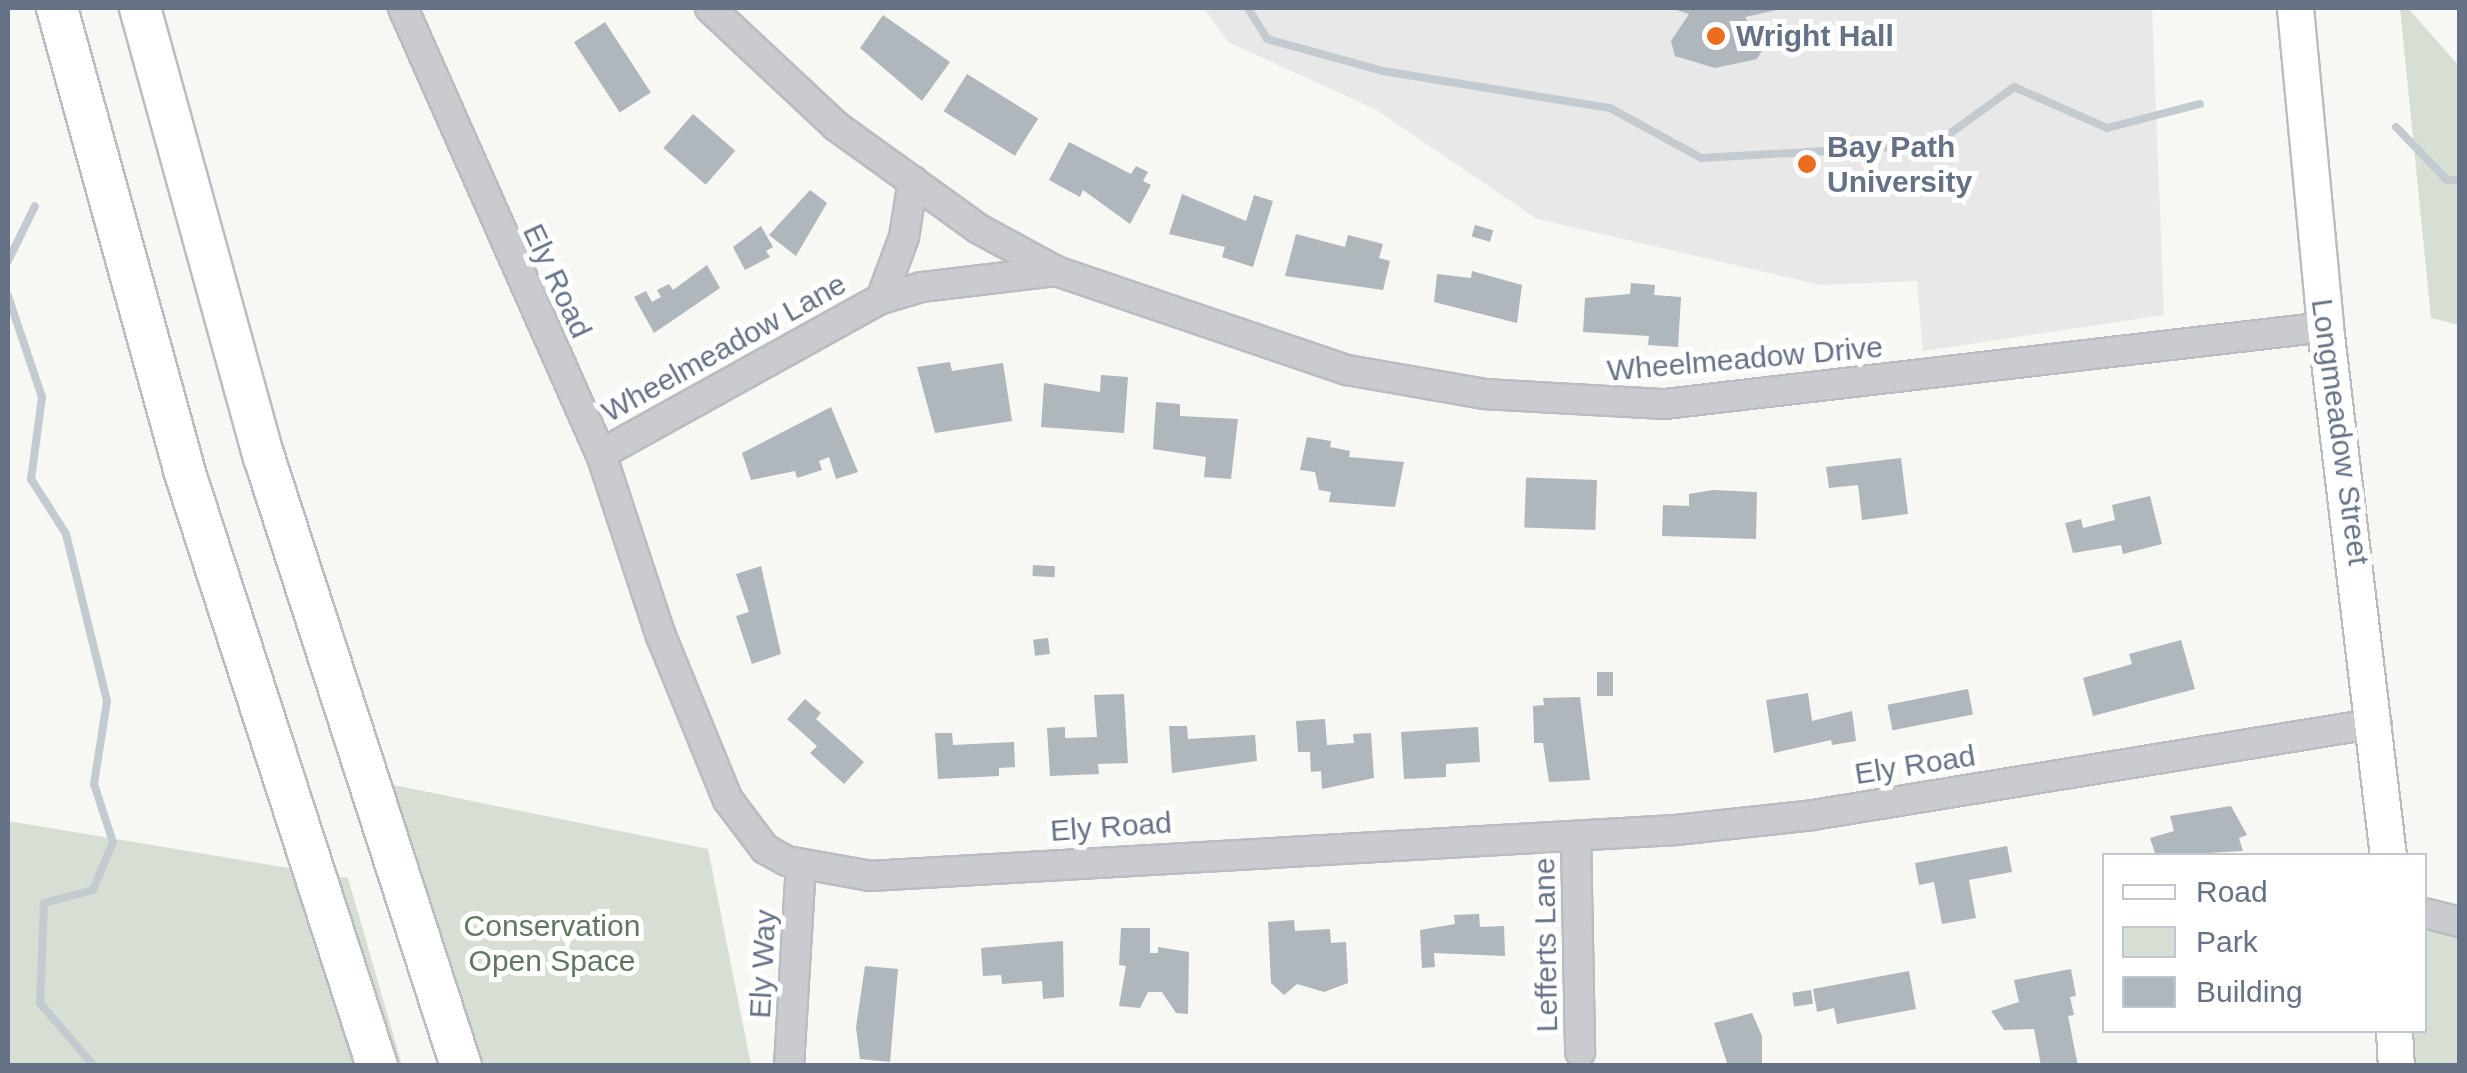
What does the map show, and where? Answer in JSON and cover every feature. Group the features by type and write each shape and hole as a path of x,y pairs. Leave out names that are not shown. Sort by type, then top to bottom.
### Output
{"highway":[{"path":"57,8 189,488 377,1066"},
{"path":"140,8 274,492 461,1066"}],"main road":[{"name":"Longmeadow Street","path":"2295,8 2325,327 2377,723 2388,853"},
{"path":"2394,1033 2396,1066"}],"street":[{"name":"Ely Road","path":"402,8 601,454 661,636 728,800 766,850 801,866 870,876 1576,837 1813,815 2377,723"},
{"name":"Wheelmeadow Drive","path":"710,8 836,126 979,229 1056,271 1346,370 1590,404 1796,393 2325,327"},
{"path":"881,298 904,238 912,181"},
{"name":"Wheelmeadow Lane","path":"601,454 881,298 922,287 1056,271"},
{"name":"Lefferts Lane","path":"1576,837 1580,1052"},
{"name":"Ely Way","path":"789,1066 801,866"},
{"path":"2427,915 2460,922"}],"shaded area":[{"name":"Bay Path University","path":"1204,8 2152,8 2164,315 1923,351 1917,281 1821,285 1537,219 1375,109 1228,42"}],"green space":[{"path":"2400,8 2408,8 2459,66 2459,325 2431,318"},
{"name":"Conservation Open Space","path":"384,783 708,849 751,1065 447,1065"},
{"path":"8,821 348,878 402,1065 8,1065"},
{"path":"2427,914 2459,922 2459,1065 2396,1065 2394,1033 2427,1033"}],"building":[{"name":"Wright Hall","path":"1670,8 1781,9 1745,17 1764,47 1757,59 1715,68 1675,56 1671,41 1689,14"},
{"path":"883,15 950,62 922,101 860,48"},
{"path":"605,22 651,92 620,113 574,42"},
{"path":"967,74 1038,119 1015,156 944,111"},
{"path":"693,114 735,151 706,185 663,148"},
{"path":"1069,142 1131,174 1136,166 1148,172 1143,181 1151,185 1130,224 1083,190 1080,197 1049,180"},
{"path":"810,190 827,203 796,256 769,235"},
{"path":"1182,194 1246,221 1254,195 1273,201 1253,267 1222,257 1225,247 1169,234"},
{"path":"1475,225 1493,230 1490,242 1472,237"},
{"path":"761,226 773,247 766,251 770,257 745,270 733,247"},
{"path":"1296,234 1345,247 1348,235 1383,244 1379,258 1390,261 1383,290 1285,276"},
{"path":"707,265 720,288 654,333 634,297 646,291 652,302 661,297 657,290 669,284 673,290"},
{"path":"1472,271 1522,285 1517,323 1434,302 1437,274 1471,278"},
{"path":"1631,283 1655,285 1654,295 1681,297 1678,347 1648,345 1649,336 1583,332 1585,298 1630,294"},
{"path":"950,362 952,371 1003,363 1012,421 935,433 917,367"},
{"path":"1101,375 1128,377 1124,433 1041,427 1044,383 1100,392"},
{"path":"1156,402 1180,404 1180,416 1238,419 1231,479 1204,477 1206,457 1153,449"},
{"path":"831,407 858,472 836,479 829,457 819,461 822,470 797,478 795,471 751,480 742,453"},
{"path":"1307,437 1331,441 1330,447 1350,451 1349,457 1404,462 1395,507 1329,502 1331,492 1319,490 1315,472 1300,470"},
{"path":"1901,458 1908,514 1862,520 1858,485 1829,488 1826,467"},
{"path":"1526,478 1597,480 1595,530 1524,527"},
{"path":"1713,490 1757,492 1756,539 1662,536 1663,505 1689,506 1689,494"},
{"path":"2150,496 2162,544 2123,554 2121,545 2073,553 2065,523 2081,519 2083,528 2115,520 2112,505"},
{"path":"1033,565 1055,566 1054,577 1032,576"},
{"path":"761,566 781,654 752,664 736,616 749,612 736,574"},
{"path":"1048,638 1050,654 1035,656 1033,640"},
{"path":"2181,640 2195,689 2093,716 2083,678 2132,664 2129,654"},
{"path":"1597,672 1613,672 1613,696 1597,696"},
{"path":"1968,689 1973,715 1892,730 1888,705"},
{"path":"1808,693 1812,721 1852,711 1856,741 1832,745 1831,740 1774,753 1766,700"},
{"path":"1124,694 1128,763 1098,764 1099,774 1050,776 1047,728 1065,727 1065,738 1097,737 1094,695"},
{"path":"1580,697 1590,780 1549,782 1543,743 1534,743 1533,706 1544,705 1543,698"},
{"path":"805,699 821,713 816,719 864,762 844,784 810,753 817,746 787,719"},
{"path":"1325,719 1327,745 1354,743 1353,734 1371,733 1374,778 1322,789 1321,771 1311,772 1310,752 1298,752 1296,721"},
{"path":"1169,726 1187,726 1188,739 1255,735 1257,761 1172,773"},
{"path":"1478,727 1480,762 1446,764 1446,777 1404,779 1401,732"},
{"path":"935,733 952,733 953,745 1014,742 1015,767 999,768 999,776 938,779"},
{"path":"2231,806 2247,835 2239,838 2243,851 2155,853 2150,838 2174,831 2170,816"},
{"path":"2007,846 2012,872 1969,880 1976,918 1942,924 1934,882 1919,885 1915,863"},
{"path":"1479,914 1480,927 1504,926 1505,956 1434,953 1435,967 1422,968 1420,930 1455,924 1454,915"},
{"path":"1294,920 1295,931 1330,929 1331,943 1346,942 1348,983 1324,992 1297,984 1284,995 1271,983 1268,922"},
{"path":"1121,928 1150,928 1150,953 1158,953 1158,947 1189,952 1188,1014 1176,1013 1162,992 1148,992 1140,1008 1119,1006 1126,966 1119,965"},
{"path":"1063,941 1064,997 1043,999 1042,981 1002,984 1001,975 983,976 981,948"},
{"path":"865,966 898,969 890,1062 860,1059 856,1027"},
{"path":"2071,969 2076,996 2070,997 2074,1015 2068,1016 2078,1066 2041,1066 2034,1029 2004,1030 1991,1011 2019,1002 2014,980"},
{"path":"1909,971 1916,1009 1837,1024 1834,1008 1817,1012 1813,989"},
{"path":"1811,990 1813,1004 1794,1007 1792,993"},
{"path":"1752,1013 1762,1036 1762,1066 1728,1066 1714,1023"}],"waterway":[{"path":"1248,8 1267,39 1383,71 1610,108 1701,158 1934,145 2014,87 2107,128 2200,104"},
{"path":"2396,127 2447,180 2460,180"},
{"path":"8,261 35,206"},
{"path":"8,296 42,397 31,479 66,534 107,701 94,784 113,842 93,890 44,903 40,1003 94,1066"}],"place":[{"name":"Wright Hall","path":"1716,36"},
{"name":"Bay Path University","path":"1807,164"}]}
